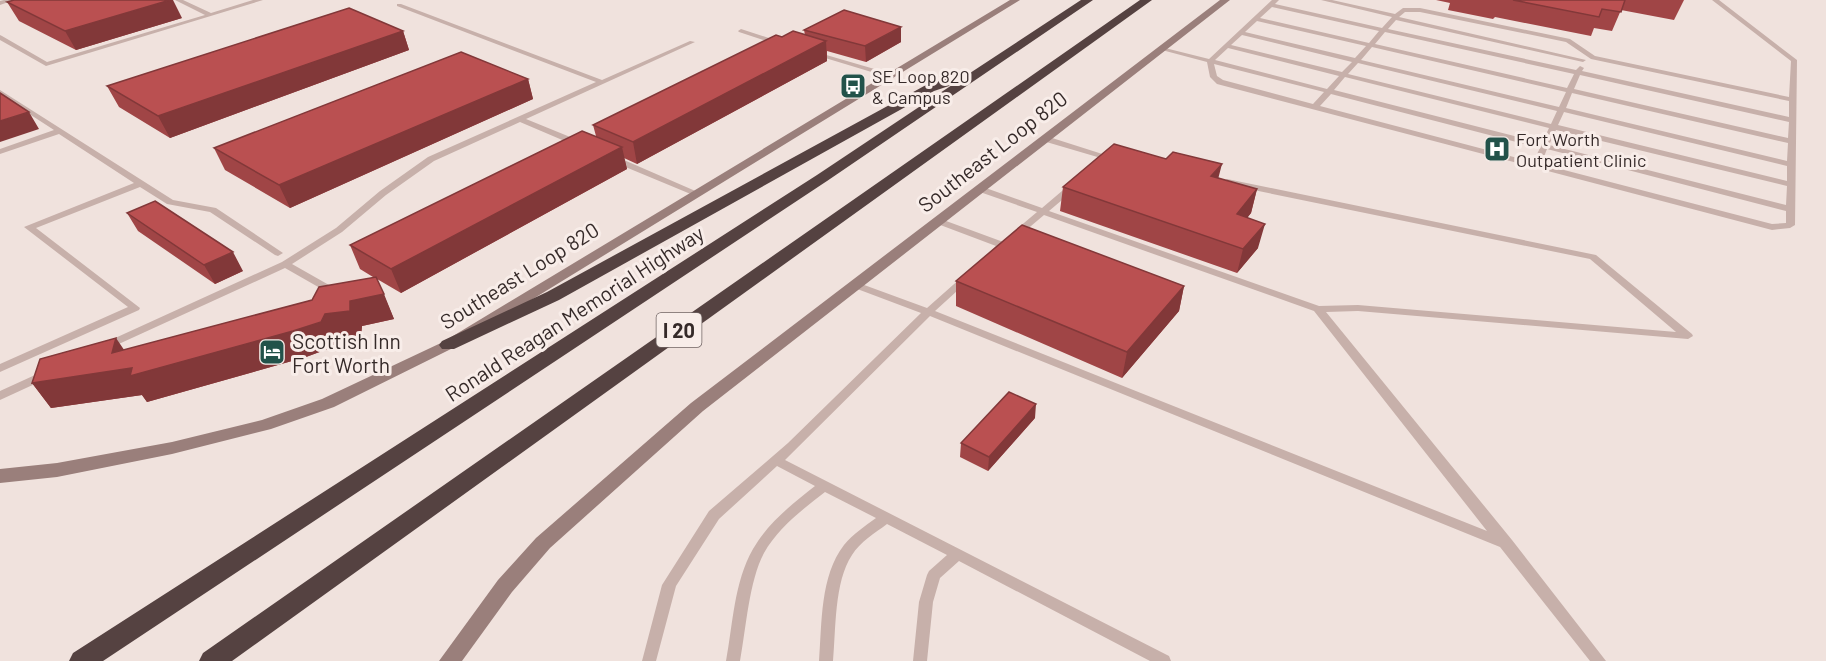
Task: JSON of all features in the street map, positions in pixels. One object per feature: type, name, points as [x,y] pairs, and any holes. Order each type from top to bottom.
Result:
[{"type":"highway","name":"Ronald Reagan Memorial Highway","points":[[82,661],[985,71],[1088,0]]},
{"type":"highway","name":"I 20","points":[[212,661],[1147,0]]},
{"type":"highway","points":[[448,345],[553,296],[930,88],[985,71]]},
{"type":"main road","name":"Southeast Loop 820","points":[[0,476],[80,466],[172,448],[265,425],[328,403],[448,345],[1016,0]]},
{"type":"main road","name":"Southeast Loop 820","points":[[450,661],[505,585],[543,543],[697,407],[1226,0]]},
{"type":"lane","points":[[0,3],[11,0]]},
{"type":"lane","points":[[178,0],[211,15]]},
{"type":"lane","points":[[0,37],[46,64],[260,0]]},
{"type":"lane","points":[[1324,0],[1395,17],[1793,100]]},
{"type":"lane","points":[[1210,61],[1214,77],[1220,82],[1772,227],[1790,225],[1794,60],[1715,0]]},
{"type":"lane","points":[[1210,61],[1273,3],[1383,31],[1792,120]]},
{"type":"lane","points":[[399,5],[602,82]]},
{"type":"lane","points":[[1315,106],[1403,10],[1420,10],[1568,40],[1585,57]]},
{"type":"lane","points":[[1256,19],[1791,141]]},
{"type":"lane","points":[[741,31],[786,45]]},
{"type":"lane","points":[[1240,33],[1791,164]]},
{"type":"lane","points":[[116,356],[97,351],[285,264],[339,230],[383,193],[431,159],[692,42]]},
{"type":"lane","points":[[1226,46],[1791,185]]},
{"type":"lane","points":[[1161,49],[1790,209]]},
{"type":"lane","points":[[808,52],[891,75]]},
{"type":"lane","points":[[1536,165],[1585,57]]},
{"type":"lane","points":[[0,92],[170,202],[213,210],[278,253]]},
{"type":"lane","points":[[519,119],[586,147]]},
{"type":"lane","points":[[0,152],[60,131]]},
{"type":"lane","points":[[1046,139],[1129,162]]},
{"type":"lane","points":[[608,156],[696,193]]},
{"type":"lane","points":[[1097,165],[1106,157]]},
{"type":"lane","points":[[980,189],[1318,309],[1358,308],[1688,336],[1593,256],[1210,178]]},
{"type":"lane","points":[[986,260],[1079,180]]},
{"type":"lane","points":[[0,368],[135,308],[29,227],[140,184]]},
{"type":"lane","points":[[938,221],[1003,244]]},
{"type":"lane","points":[[285,264],[332,291],[332,300],[327,306]]},
{"type":"lane","points":[[649,661],[669,585],[714,515],[970,275]]},
{"type":"lane","points":[[856,285],[1509,545]]},
{"type":"lane","points":[[1318,309],[1509,545],[1599,661]]},
{"type":"lane","points":[[0,396],[61,367]]},
{"type":"lane","points":[[775,460],[1164,661]]},
{"type":"lane","points":[[734,661],[747,590],[757,553],[792,511],[824,486]]},
{"type":"lane","points":[[826,661],[836,574],[845,553],[857,539],[886,518]]},
{"type":"lane","points":[[920,661],[926,602],[934,575],[957,555]]},
{"type":"building","points":[[14,0],[170,0],[65,31],[7,2]]},
{"type":"building","points":[[1513,0],[1625,0],[1621,12],[1602,9],[1599,17]]},
{"type":"building","points":[[349,8],[403,31],[158,116],[107,86]]},
{"type":"building","points":[[844,10],[901,27],[865,46],[804,30]]},
{"type":"building","points":[[793,31],[826,41],[633,142],[593,125],[776,35],[782,37]]},
{"type":"building","points":[[461,52],[528,79],[279,185],[214,148]]},
{"type":"building","points":[[0,93],[29,112],[0,121]]},
{"type":"building","points":[[582,131],[622,147],[391,269],[350,245]]},
{"type":"building","points":[[1114,144],[1166,159],[1173,152],[1222,164],[1211,176],[1257,189],[1237,214],[1265,224],[1243,249],[1063,187]]},
{"type":"building","points":[[155,201],[233,252],[204,265],[127,213]]},
{"type":"building","points":[[1022,225],[1184,286],[1127,352],[956,281]]},
{"type":"building","points":[[376,277],[384,294],[350,301],[350,311],[325,314],[321,322],[293,331],[130,376],[132,368],[32,383],[40,359],[116,338],[112,353],[312,300],[319,287]]},
{"type":"building","points":[[1009,392],[1036,404],[989,457],[961,443]]},
{"type":"place","name":"SE Loop 820 & Campus","points":[[853,86]]},
{"type":"place","name":"Fort Worth Outpatient Clinic","points":[[1497,149]]},
{"type":"place","name":"Scottish Inn Fort Worth","points":[[272,352]]}]
